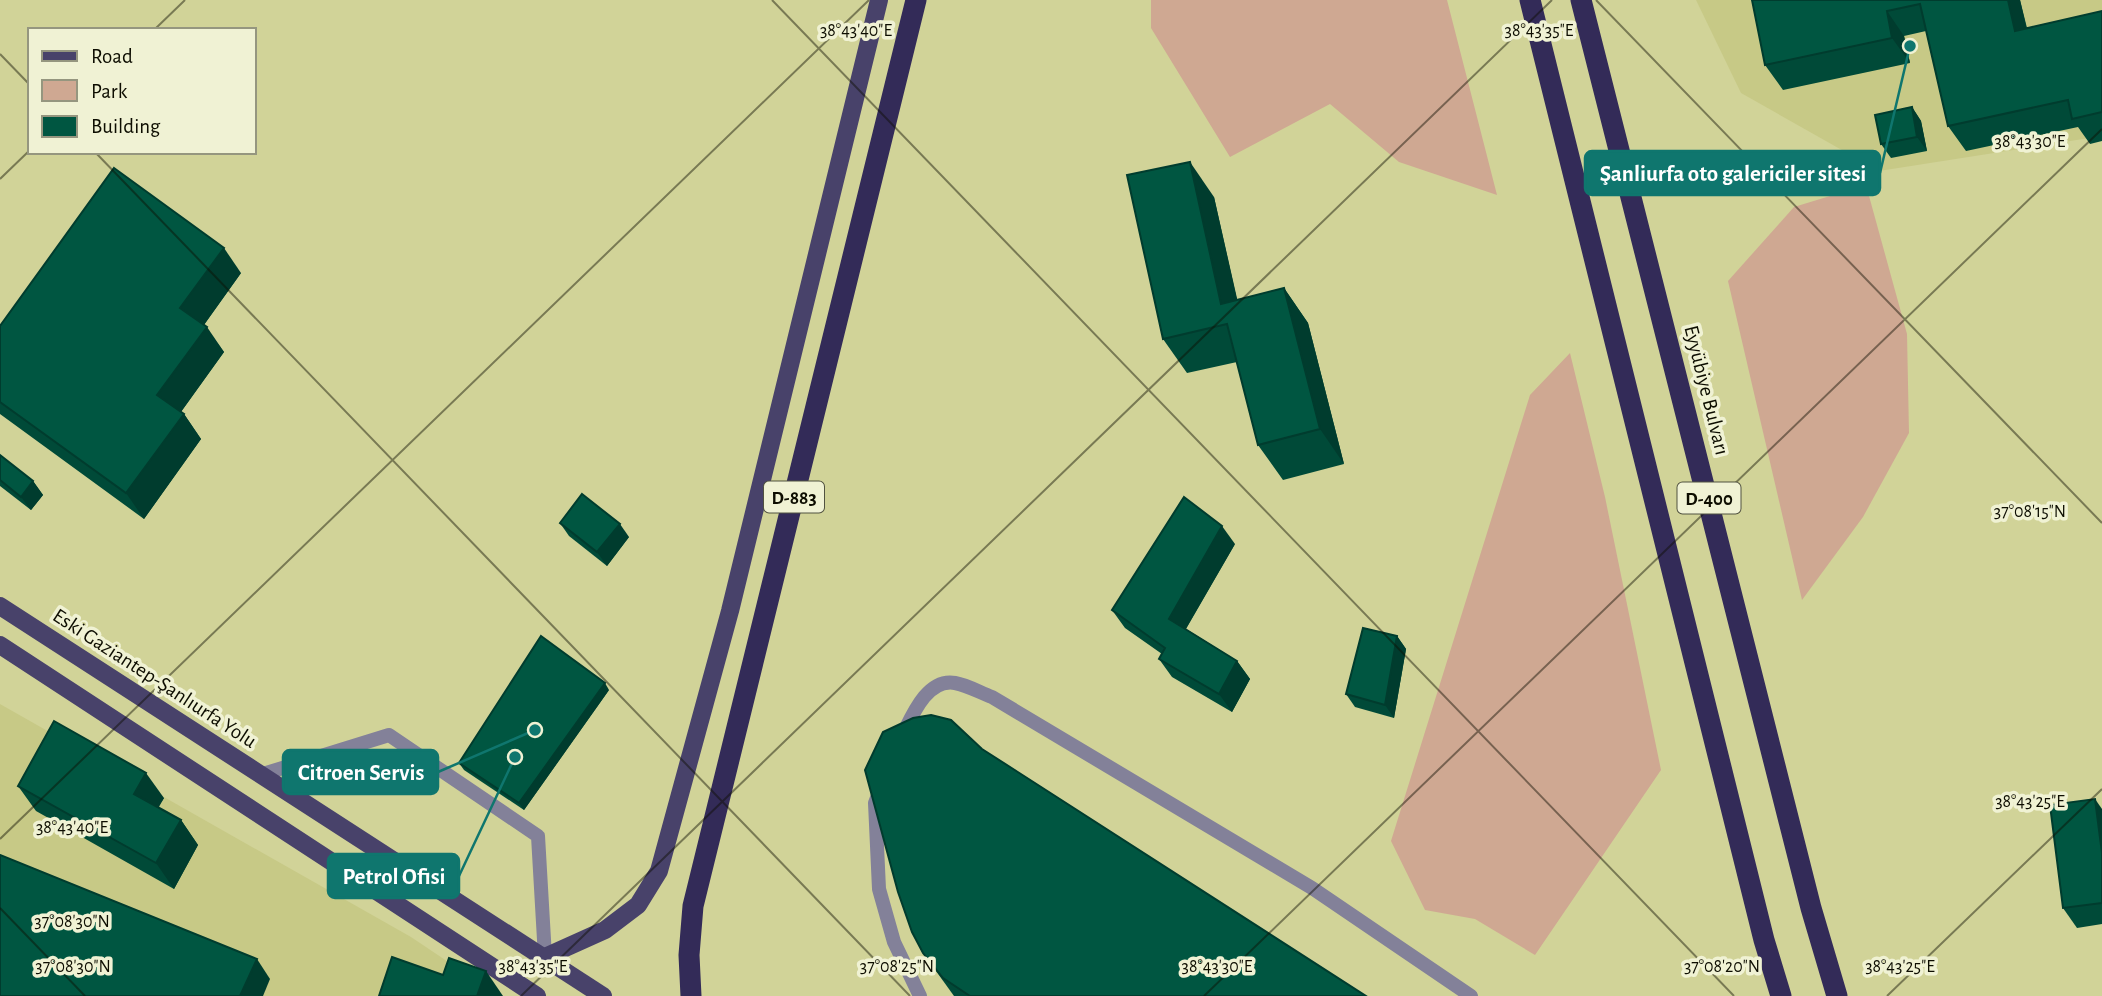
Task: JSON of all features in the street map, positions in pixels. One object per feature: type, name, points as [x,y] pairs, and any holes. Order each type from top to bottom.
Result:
[{"type":"highway","name":"D-883","points":[[691,996],[689,955],[693,906],[916,0]]},
{"type":"highway","name":"D-400","points":[[1530,0],[1764,940],[1781,996]]},
{"type":"highway","name":"Eyyübiye Bulvarı","points":[[1581,0],[1811,908],[1837,996]]},
{"type":"main road","points":[[545,957],[605,930],[638,905],[659,871],[727,624],[879,0]]},
{"type":"main road","name":"Eski Gaziantep-Şanlıurfa Yolu","points":[[0,606],[603,996]]},
{"type":"main road","points":[[0,645],[537,996]]},
{"type":"lane","points":[[895,748],[917,707],[932,688],[953,682],[992,697],[1312,888],[1471,996]]},
{"type":"lane","points":[[263,774],[389,735],[538,836],[545,957]]},
{"type":"lane","points":[[887,770],[875,803],[879,890],[894,942],[920,996]]},
{"type":"shaded area","points":[[1696,0],[2102,0],[2102,136],[1879,171],[1741,93]]},
{"type":"shaded area","points":[[0,704],[411,937],[499,996],[0,996]]},
{"type":"green space","points":[[1151,0],[1447,0],[1497,195],[1399,162],[1330,104],[1230,157],[1151,28]]},
{"type":"green space","points":[[1866,185],[1907,334],[1909,433],[1863,517],[1802,600],[1728,281],[1794,207]]},
{"type":"green space","points":[[1570,353],[1605,497],[1661,770],[1535,955],[1475,919],[1425,910],[1391,841],[1530,395]]},
{"type":"building","points":[[1752,0],[2008,0],[2015,31],[2102,11],[2102,112],[2072,119],[2068,100],[1948,126],[1920,4],[1887,11],[1892,38],[1765,65]]},
{"type":"building","points":[[1912,107],[1917,137],[1881,144],[1875,115]]},
{"type":"building","points":[[1190,162],[1221,304],[1284,288],[1320,429],[1258,445],[1227,324],[1163,339],[1127,175]]},
{"type":"building","points":[[114,168],[224,248],[180,308],[207,327],[157,395],[184,414],[126,493],[0,402],[0,326]]},
{"type":"building","points":[[0,455],[33,481],[21,497],[0,480]]},
{"type":"building","points":[[582,494],[620,524],[597,552],[560,523]]},
{"type":"building","points":[[1184,497],[1222,526],[1169,619],[1237,661],[1219,694],[1159,659],[1165,648],[1112,610]]},
{"type":"building","points":[[1363,628],[1397,636],[1385,705],[1346,694]]},
{"type":"building","points":[[541,636],[605,683],[519,803],[459,763]]},
{"type":"building","points":[[931,715],[951,720],[982,749],[1366,996],[970,996],[943,978],[923,953],[912,932],[898,892],[865,770],[883,732],[913,718]]},
{"type":"building","points":[[54,721],[146,773],[134,794],[181,820],[156,863],[18,786]]},
{"type":"building","points":[[2095,799],[2102,853],[2102,903],[2063,908],[2050,805]]},
{"type":"building","points":[[0,855],[257,959],[240,996],[0,996]]},
{"type":"building","points":[[392,957],[443,975],[449,958],[486,971],[477,996],[379,996]]},
{"type":"place","name":"Şanliurfa oto galericiler sitesi","points":[[1910,46]]},
{"type":"place","name":"Citroen Servis","points":[[535,730]]},
{"type":"place","name":"Petrol Ofisi","points":[[515,757]]}]
